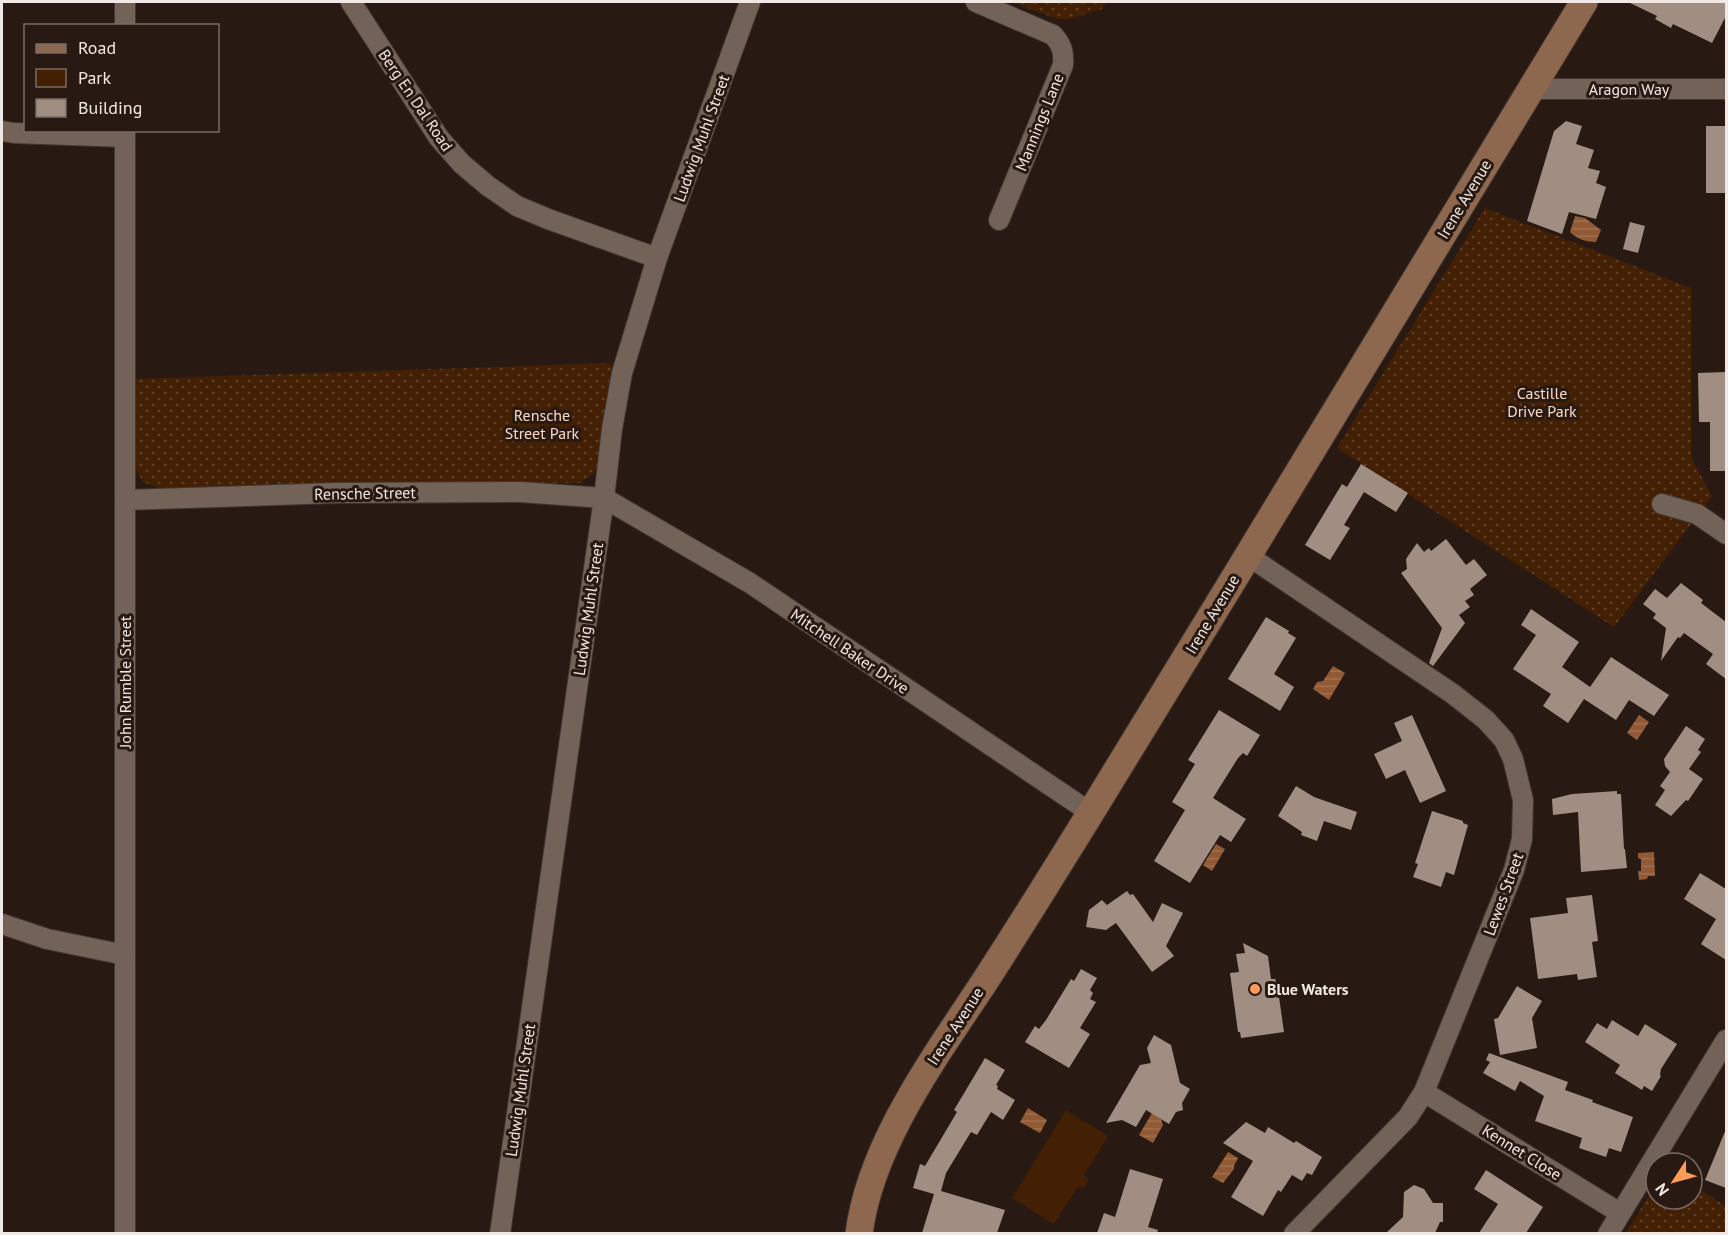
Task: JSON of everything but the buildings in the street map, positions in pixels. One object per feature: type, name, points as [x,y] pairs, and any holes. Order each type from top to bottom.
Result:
[{"type":"street","points":[[125,2],[125,24]]},
{"type":"street","name":"Berg En Dal Road","points":[[351,2],[439,138],[462,164],[488,186],[517,206],[657,258]]},
{"type":"street","name":"Ludwig Muhl Street","points":[[500,1233],[612,429],[622,373],[657,258],[750,2]]},
{"type":"street","name":"Mannings Lane","points":[[976,2],[1053,35],[1059,41],[1064,54],[1063,65],[999,220]]},
{"type":"street","name":"Irene Avenue","points":[[859,1233],[861,1213],[884,1148],[912,1093],[999,960],[1090,813],[1584,2]]},
{"type":"street","name":"Aragon Way","points":[[1532,89],[1726,89]]},
{"type":"street","points":[[2,131],[125,134]]},
{"type":"street","name":"John Rumble Street","points":[[125,134],[125,1233]]},
{"type":"street","name":"Rensche Street","points":[[125,500],[335,493],[509,492],[604,498]]},
{"type":"street","name":"Mitchell Baker Drive","points":[[604,498],[750,583],[1090,813]]},
{"type":"street","points":[[1662,504],[1697,513],[1726,534]]},
{"type":"street","name":"Lewes Street","points":[[1247,555],[1453,694],[1486,720],[1504,740],[1514,759],[1523,800],[1522,839],[1514,870],[1424,1092],[1408,1117],[1294,1233]]},
{"type":"street","points":[[2,924],[47,939],[125,955]]},
{"type":"street","points":[[1608,1233],[1726,1040]]},
{"type":"street","name":"Kennet Close","points":[[1424,1092],[1620,1213]]},
{"type":"green space","points":[[1011,2],[1106,2],[1102,9],[1069,19],[1058,19]]},
{"type":"green space","name":"Castille Drive Park","points":[[1485,208],[1691,288],[1691,457],[1712,496],[1614,627],[1337,448]]},
{"type":"green space","name":"Rensche Street Park","points":[[612,363],[598,467],[593,474],[580,483],[158,488],[143,482],[136,469],[134,379]]},
{"type":"green space","points":[[1066,1110],[1108,1136],[1084,1175],[1089,1179],[1083,1189],[1078,1186],[1054,1224],[1012,1198]]},
{"type":"green space","points":[[1704,1192],[1726,1206],[1726,1233],[1626,1233],[1644,1204],[1644,1211],[1704,1211]]},
{"type":"shaded area","points":[[1575,216],[1585,218],[1601,230],[1596,242],[1582,240],[1570,232]]},
{"type":"shaded area","points":[[1333,666],[1345,673],[1329,700],[1313,689],[1317,682],[1323,681]]},
{"type":"shaded area","points":[[1639,715],[1649,722],[1637,740],[1627,733]]},
{"type":"shaded area","points":[[1216,844],[1225,849],[1212,871],[1203,865]]},
{"type":"shaded area","points":[[1654,852],[1655,876],[1639,880],[1638,871],[1641,871],[1641,859],[1638,858],[1638,853]]},
{"type":"shaded area","points":[[1028,1108],[1047,1120],[1040,1133],[1020,1122]]},
{"type":"shaded area","points":[[1152,1113],[1161,1119],[1163,1125],[1153,1143],[1139,1135]]},
{"type":"shaded area","points":[[1228,1152],[1238,1158],[1234,1169],[1223,1183],[1212,1177]]},
{"type":"place","name":"Blue Waters","points":[[1255,989]]}]
